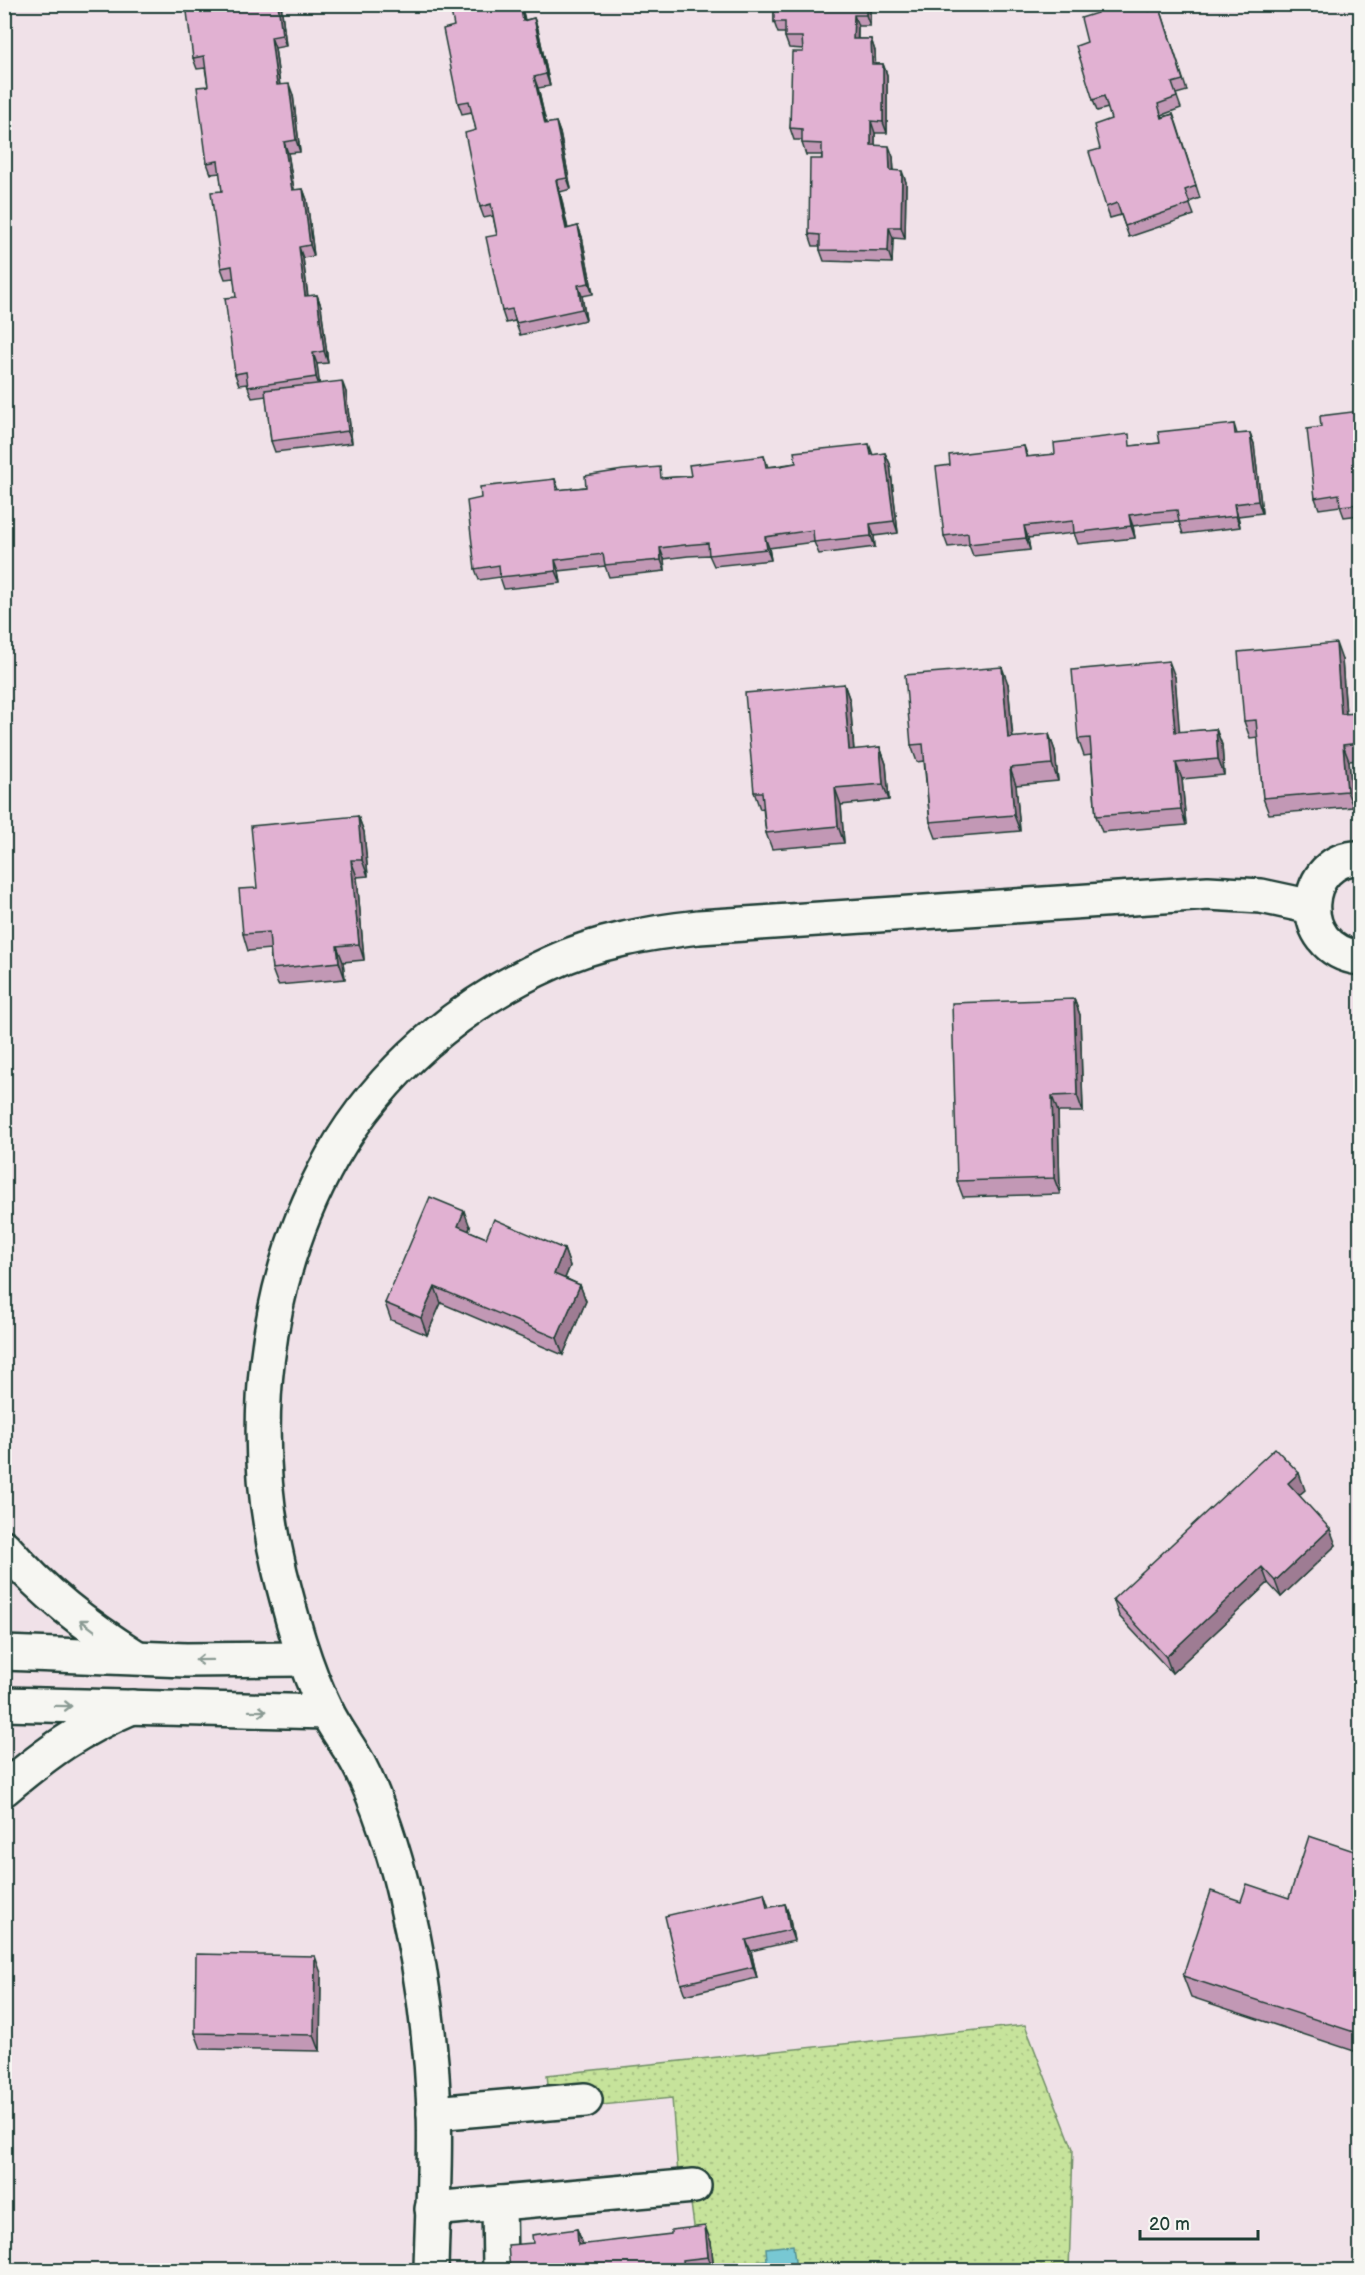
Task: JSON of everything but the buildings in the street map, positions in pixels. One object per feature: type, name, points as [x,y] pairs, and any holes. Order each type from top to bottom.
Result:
[{"type":"street","points":[[1360,858],[1342,861],[1320,879],[1312,907],[1314,922],[1321,936],[1331,947],[1360,962]]},
{"type":"street","points":[[431,2271],[434,2113],[429,2030],[418,1959],[403,1889],[381,1820],[360,1766],[327,1712],[304,1659],[280,1569],[266,1488],[263,1449],[267,1371],[279,1294],[293,1247],[332,1157],[360,1115],[391,1076],[427,1041],[466,1010],[509,983],[554,961],[601,945],[650,933],[680,929],[1208,893],[1261,896],[1312,907]]},
{"type":"street","points":[[4,1547],[59,1604],[92,1630],[136,1657]]},
{"type":"street","points":[[4,1653],[186,1660],[304,1659]]},
{"type":"street","points":[[4,1704],[327,1712]]},
{"type":"street","points":[[4,1789],[69,1738],[99,1721],[132,1707]]},
{"type":"street","points":[[434,2113],[585,2100]]},
{"type":"street","points":[[432,2209],[694,2186]]},
{"type":"street","points":[[499,2203],[500,2271]]},
{"type":"green space","points":[[1025,2025],[1073,2149],[1069,2270],[707,2270],[696,2241],[690,2196],[678,2174],[672,2098],[551,2110],[547,2075]]},
{"type":"water","points":[[793,2245],[796,2270],[757,2270],[758,2261],[767,2260],[766,2248]]}]
